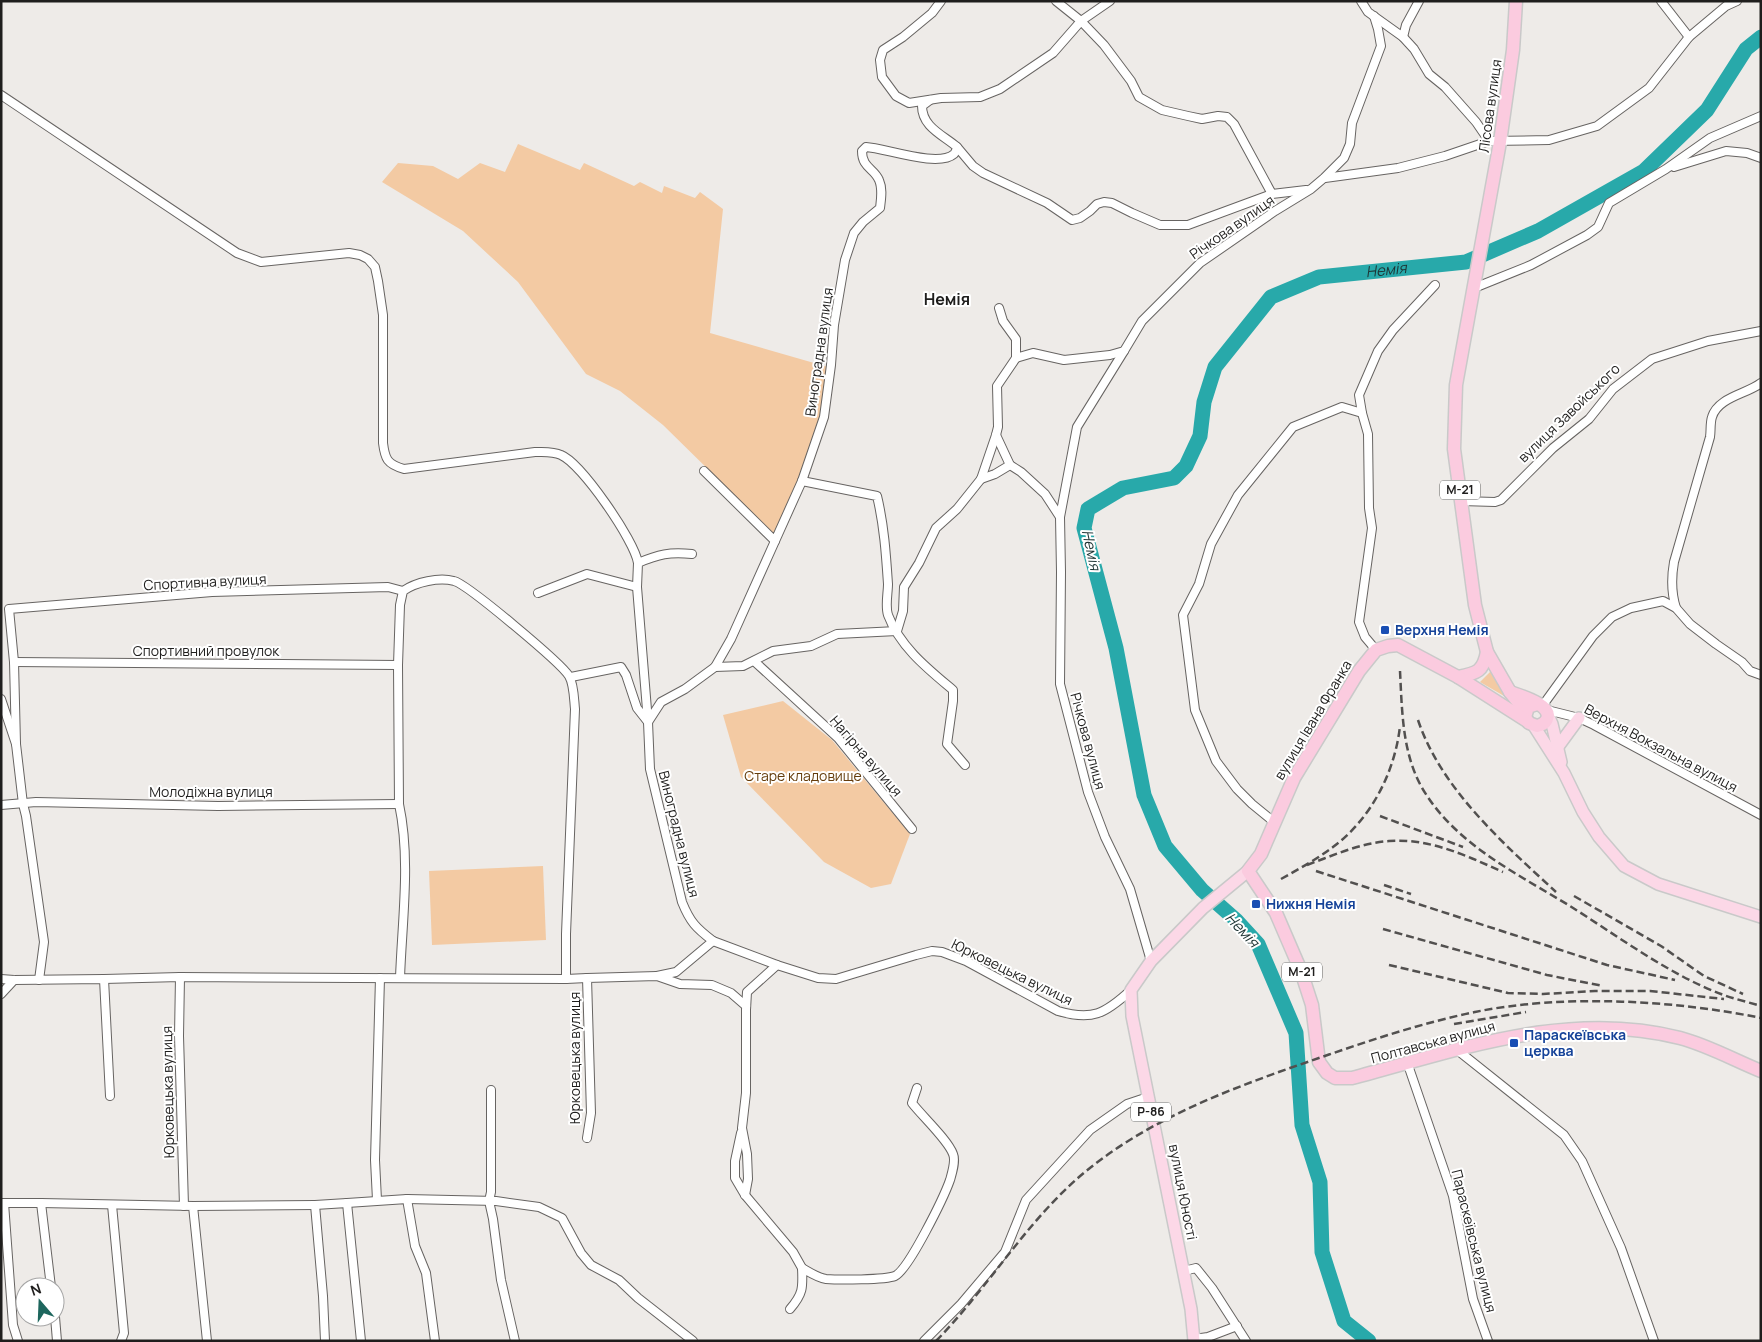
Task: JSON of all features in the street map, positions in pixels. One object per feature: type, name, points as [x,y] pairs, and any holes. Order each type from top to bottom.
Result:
[{"type":"highway","name":"Лісова вулиця","points":[[1474,288],[1487,214],[1495,141],[1513,50],[1516,1]]},
{"type":"highway","name":"М-21","points":[[1474,288],[1456,385],[1454,449],[1475,605],[1487,652],[1510,692],[1535,711]]},
{"type":"highway","points":[[1376,650],[1398,645],[1458,677],[1499,703],[1535,711]]},
{"type":"highway","name":"вулиця Івана Франка","points":[[1248,871],[1261,854],[1294,778],[1311,748],[1359,670],[1376,650]]},
{"type":"highway","points":[[1458,677],[1474,674],[1480,669],[1484,664],[1487,652]]},
{"type":"highway","points":[[1510,692],[1535,711]]},
{"type":"highway","points":[[1499,703],[1535,711]]},
{"type":"highway","name":"Полтавська вулиця","points":[[1248,871],[1276,913],[1302,972],[1312,1005],[1317,1055],[1322,1068],[1335,1078],[1352,1078],[1456,1049],[1539,1032],[1584,1028],[1626,1028],[1680,1038],[1761,1071]]},
{"type":"main road","points":[[1535,711],[1552,724],[1564,773]]},
{"type":"main road","points":[[1535,711],[1583,812],[1599,837],[1624,866],[1658,884],[1761,917]]},
{"type":"main road","points":[[1557,748],[1579,718]]},
{"type":"main road","name":"вулиця Івана Франка","points":[[1151,961],[1203,908],[1248,871]]},
{"type":"main road","points":[[1131,990],[1151,961]]},
{"type":"main road","name":"вулиця Юності","points":[[1131,990],[1132,1016],[1184,1271],[1194,1340]]},
{"type":"street","points":[[941,1],[932,13],[903,38],[884,50],[880,60],[882,77],[896,96],[909,103],[941,98],[980,97],[1000,89],[1053,53],[1081,21],[1110,1]]},
{"type":"street","points":[[1056,1],[1081,21],[1104,45],[1132,80],[1139,97],[1162,110],[1188,116],[1202,119],[1218,116],[1227,117],[1234,124],[1272,194]]},
{"type":"street","points":[[1361,1],[1368,12],[1403,37],[1414,49],[1429,74],[1446,87],[1495,141]]},
{"type":"street","points":[[1403,37],[1406,25],[1418,1]]},
{"type":"street","points":[[1661,1],[1689,37]]},
{"type":"street","points":[[1324,178],[1398,168],[1495,141],[1549,140],[1597,126],[1649,88],[1689,37],[1725,3],[1737,1]]},
{"type":"street","name":"Річкова вулиця","points":[[1151,961],[1130,889],[1105,837],[1088,792],[1060,684],[1062,572],[1060,517],[1077,427],[1142,321],[1200,262],[1275,210],[1311,189],[1344,158],[1350,144],[1352,123],[1381,46],[1374,16]]},
{"type":"street","points":[[1,95],[243,256],[261,262],[348,253],[360,255],[368,259],[375,266],[383,315],[383,443],[387,460],[393,466],[404,469],[535,452],[562,455],[575,464],[622,526],[637,555],[638,563],[669,552],[692,554]]},
{"type":"street","points":[[930,100],[922,106],[922,115],[930,127],[957,147],[972,166],[1047,203],[1072,220],[1080,218],[1090,212],[1097,204],[1104,202],[1112,203],[1132,214],[1160,224],[1188,225],[1272,194],[1311,189]]},
{"type":"street","points":[[1474,288],[1531,264],[1587,235],[1598,227],[1609,203],[1666,169],[1710,138],[1761,116]]},
{"type":"street","name":"Виноградна вулиця","points":[[648,722],[661,702],[716,667],[802,481],[824,418],[834,324],[845,260],[854,233],[863,222],[880,208],[882,194],[879,180],[862,159],[862,151],[866,146],[917,157],[938,158],[954,154],[957,147]]},
{"type":"street","points":[[1666,169],[1726,150],[1747,153],[1761,158]]},
{"type":"street","points":[[1376,650],[1364,637],[1359,622],[1372,528],[1369,508],[1368,434],[1359,394],[1378,351],[1393,330],[1435,285]]},
{"type":"street","points":[[896,631],[903,610],[904,587],[919,563],[936,528],[958,509],[982,479],[998,427],[997,386],[1016,358],[1016,339],[1003,321],[999,308]]},
{"type":"street","name":"вулиця Завойського","points":[[1461,501],[1495,502],[1501,500],[1553,448],[1589,419],[1613,389],[1652,359],[1708,341],[1761,331]]},
{"type":"street","points":[[1016,358],[1033,353],[1064,360],[1110,355],[1124,351]]},
{"type":"street","points":[[1676,608],[1671,583],[1674,562],[1710,437],[1712,416],[1716,409],[1727,400],[1761,383]]},
{"type":"street","points":[[1274,822],[1237,790],[1216,761],[1195,710],[1183,615],[1199,584],[1212,544],[1238,495],[1293,427],[1342,407],[1362,413]]},
{"type":"street","points":[[996,435],[1010,465],[1021,472],[1045,494],[1060,517]]},
{"type":"street","points":[[982,479],[1010,465]]},
{"type":"street","points":[[704,471],[775,541]]},
{"type":"street","points":[[802,481],[877,496],[883,519],[888,591],[887,613],[903,642],[925,666],[953,690],[946,744],[965,765]]},
{"type":"street","name":"Виноградна вулиця","points":[[638,563],[637,587],[650,769],[682,902],[688,918],[697,929],[713,941]]},
{"type":"street","points":[[538,592],[587,574],[637,587]]},
{"type":"street","name":"Спортивна вулиця","points":[[14,662],[9,609],[212,592],[388,587],[403,591],[410,586],[435,580],[455,581],[490,606],[560,665],[570,677]]},
{"type":"street","points":[[400,978],[405,853],[404,826],[399,804],[398,666],[400,605],[403,591]]},
{"type":"street","points":[[1535,711],[1593,636],[1612,617],[1631,608],[1663,601],[1676,608],[1690,624],[1742,662],[1750,671],[1761,676]]},
{"type":"street","points":[[716,667],[742,666],[773,651],[811,646],[837,634],[896,631]]},
{"type":"street","name":"Нагірна вулиця","points":[[754,661],[838,738],[912,829]]},
{"type":"street","points":[[14,662],[16,744],[44,942],[39,980]]},
{"type":"street","name":"Спортивний провулок","points":[[14,662],[398,666]]},
{"type":"street","points":[[566,979],[575,709],[570,677],[621,667],[626,675],[637,708],[648,722]]},
{"type":"street","points":[[1,699],[16,744]]},
{"type":"street","name":"Верхня Вокзальна вулиця","points":[[1535,711],[1579,718],[1594,724],[1761,815]]},
{"type":"street","name":"Молодіжна вулиця","points":[[1,805],[36,802],[218,806],[399,804]]},
{"type":"street","name":"Юрковецька вулиця","points":[[1,979],[180,977],[566,979],[656,976],[676,972],[713,941],[818,978],[836,978],[916,955],[942,952],[966,961],[1058,1010],[1074,1016],[1091,1016],[1116,1004],[1131,990]]},
{"type":"street","points":[[777,965],[748,992],[746,1006],[746,1093],[742,1128],[735,1161],[735,1178],[745,1195],[793,1252],[802,1268],[803,1284],[800,1297],[790,1309]]},
{"type":"street","name":"Юрковецька вулиця","points":[[656,976],[680,984],[712,986],[731,993],[746,1006]]},
{"type":"street","name":"Юрковецька вулиця","points":[[180,977],[178,1036],[188,1206],[207,1341]]},
{"type":"street","points":[[377,1200],[375,1160],[380,978]]},
{"type":"street","name":"Юрковецька вулиця","points":[[587,978],[591,1113],[587,1138]]},
{"type":"street","points":[[104,979],[110,1096]]},
{"type":"street","points":[[1,994],[14,980]]},
{"type":"street","points":[[1456,1049],[1564,1135],[1582,1161],[1621,1248],[1654,1341]]},
{"type":"street","name":"Параскеївська вулиця","points":[[1407,1062],[1453,1196],[1473,1299],[1488,1341]]},
{"type":"street","points":[[802,1268],[824,1279],[878,1279],[895,1276],[907,1264],[950,1180],[954,1164],[954,1155],[949,1146],[912,1103],[917,1088]]},
{"type":"street","points":[[491,1090],[491,1192],[488,1201],[494,1219],[501,1280],[514,1341]]},
{"type":"street","points":[[924,1341],[961,1304],[1005,1252],[1026,1200],[1090,1130],[1127,1104],[1148,1097]]},
{"type":"street","points":[[742,1128],[747,1154],[748,1179],[745,1195]]},
{"type":"street","points":[[407,1199],[415,1246],[426,1273],[435,1341]]},
{"type":"street","points":[[18,1341],[13,1325],[3,1203],[188,1206],[315,1205],[407,1199],[488,1201],[539,1207],[562,1218],[581,1252],[591,1265],[619,1280],[638,1298],[693,1341]]},
{"type":"street","points":[[41,1203],[50,1277]]},
{"type":"street","points":[[347,1203],[362,1341]]},
{"type":"street","points":[[112,1204],[124,1333],[121,1341]]},
{"type":"street","points":[[315,1205],[325,1341]]},
{"type":"street","points":[[1184,1271],[1196,1268],[1212,1288],[1246,1341]]},
{"type":"street","points":[[1194,1340],[1237,1326]]},
{"type":"street","points":[[56,1327],[57,1341]]},
{"type":"green space","points":[[518,144],[580,170],[584,163],[634,186],[640,182],[662,193],[664,186],[695,198],[700,192],[723,209],[710,333],[828,367],[820,415],[801,475],[774,534],[663,425],[620,391],[586,374],[518,282],[463,231],[382,182],[398,163],[433,166],[458,179],[480,163],[505,172]]},
{"type":"green space","points":[[1491,671],[1511,700],[1480,682]]},
{"type":"green space","name":"Старе кладовище","points":[[783,701],[832,740],[910,834],[891,884],[871,888],[824,862],[741,777],[723,715]]},
{"type":"green space","points":[[543,866],[546,940],[432,945],[429,871]]},
{"type":"waterway","name":"Немія","points":[[1369,1341],[1344,1321],[1322,1252],[1320,1182],[1302,1125],[1296,1033],[1258,944],[1236,920],[1202,890],[1165,846],[1144,795],[1116,648],[1084,528],[1088,509],[1123,488],[1174,478],[1186,466],[1200,436],[1204,402],[1215,367],[1271,297],[1319,277],[1466,262],[1538,231],[1644,171],[1707,110],[1746,49],[1761,37]]},
{"type":"railway","points":[[1400,671],[1404,730],[1410,759],[1421,786],[1434,806],[1450,824],[1487,855],[1508,869],[1663,965],[1721,994],[1761,1006]]},
{"type":"railway","points":[[1418,720],[1428,745],[1458,792],[1496,835],[1556,892]]},
{"type":"railway","points":[[1281,879],[1308,864],[1347,836],[1370,809],[1387,777],[1393,760],[1400,726]]},
{"type":"railway","points":[[1380,816],[1463,847]]},
{"type":"railway","points":[[1307,865],[1368,844],[1404,841],[1419,842],[1448,849],[1503,872]]},
{"type":"railway","points":[[1316,871],[1607,965],[1675,980]]},
{"type":"railway","points":[[1384,885],[1411,894]]},
{"type":"railway","points":[[1574,896],[1661,946],[1704,976],[1743,994]]},
{"type":"railway","points":[[1383,929],[1547,975],[1603,986]]},
{"type":"railway","points":[[1389,965],[1508,993],[1650,991],[1724,999]]},
{"type":"railway","points":[[936,1341],[973,1299],[1026,1232],[1064,1191],[1085,1172],[1108,1154],[1157,1124],[1236,1088],[1359,1044],[1405,1030],[1451,1017],[1509,1006],[1581,1001],[1655,1003],[1761,1018]]},
{"type":"railway","points":[[1454,1024],[1526,1012]]},
{"type":"place","name":"Верхня Немія","points":[[1385,630]]},
{"type":"place","name":"Нижня Немія","points":[[1256,904]]},
{"type":"place","name":"Параскеївська церква","points":[[1514,1043]]},
{"type":"district","name":"Немія","points":[[947,299]]}]
